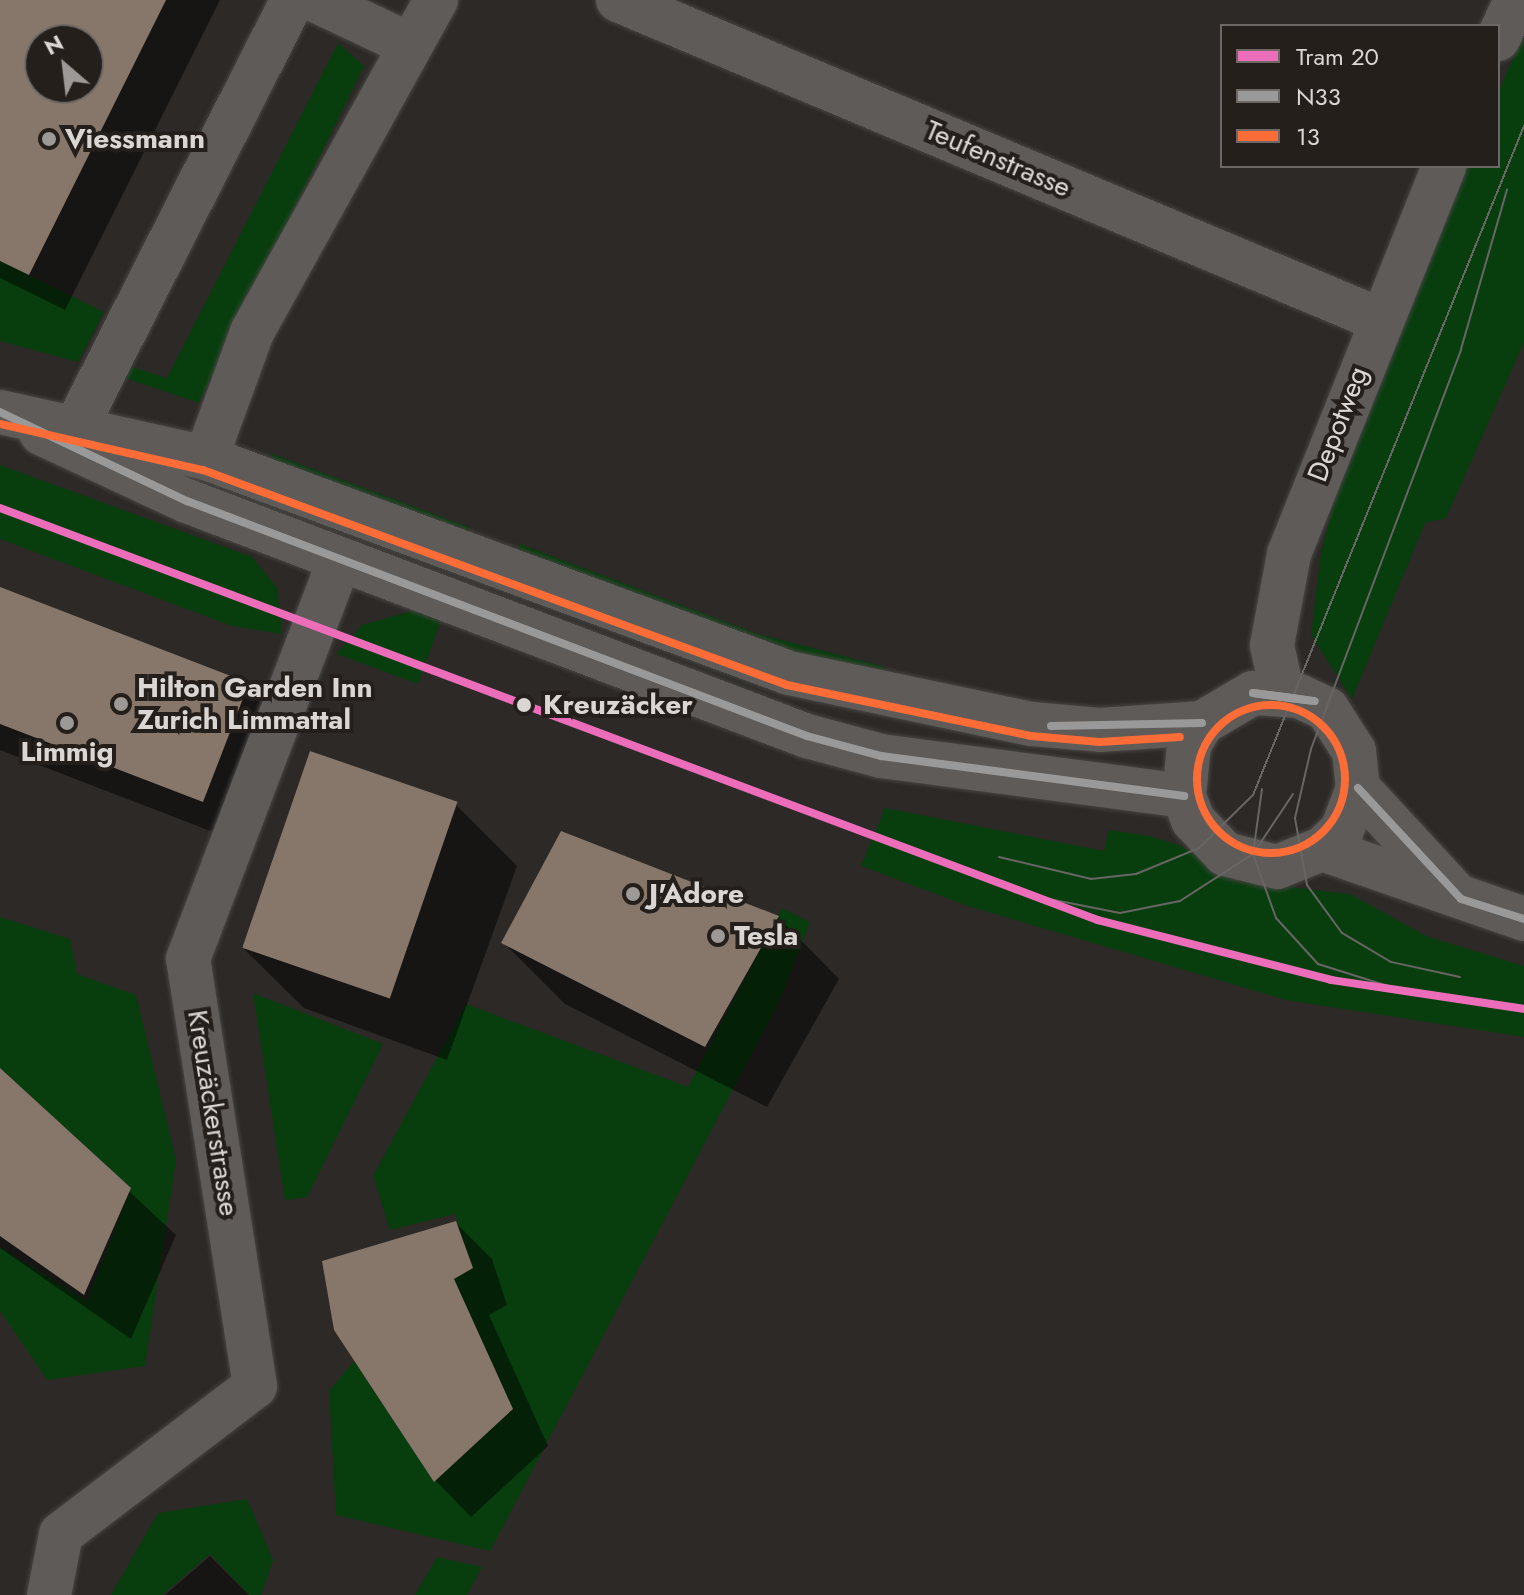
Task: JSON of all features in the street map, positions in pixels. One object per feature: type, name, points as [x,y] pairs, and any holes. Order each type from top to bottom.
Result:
[{"type":"street","points":[[76,427],[293,0]]},
{"type":"street","points":[[315,0],[408,44]]},
{"type":"street","points":[[206,458],[252,332],[408,44],[436,0]]},
{"type":"street","name":"Teufenstrasse","points":[[618,0],[1378,319]]},
{"type":"street","points":[[1500,35],[1516,0]]},
{"type":"street","name":"Depotweg","points":[[1282,691],[1272,645],[1277,595],[1378,319],[1443,168]]},
{"type":"street","points":[[4,414],[76,427],[206,458],[789,673],[1032,724],[1100,730],[1202,723]]},
{"type":"street","points":[[4,414],[104,467],[339,561],[807,736],[881,756],[1184,796]]},
{"type":"street","name":"Kreuzäckerstrasse","points":[[49,1595],[61,1534],[255,1386],[188,959],[339,561]]},
{"type":"street","points":[[1282,691],[1327,709],[1354,751],[1358,788],[1342,830],[1322,849],[1277,867],[1243,863],[1208,841],[1184,796],[1189,745],[1202,723],[1225,704],[1282,691]]},
{"type":"street","points":[[1358,788],[1461,899]]},
{"type":"street","points":[[1322,849],[1524,919]]},
{"type":"green space","points":[[1524,33],[1524,342],[1446,518],[1425,523],[1352,699],[1311,635],[1321,553],[1336,494],[1465,168],[1500,168],[1500,88]]},
{"type":"green space","points":[[338,43],[364,66],[199,403],[125,378],[129,366],[167,378]]},
{"type":"green space","points":[[0,261],[104,312],[78,362],[0,341]]},
{"type":"green space","points":[[270,453],[469,527],[465,537],[275,465]]},
{"type":"green space","points":[[0,465],[252,557],[277,588],[282,634],[232,626],[0,539]]},
{"type":"green space","points":[[520,544],[758,634],[886,667],[883,675],[803,659],[516,555]]},
{"type":"green space","points":[[416,610],[442,617],[418,684],[337,654],[362,625]]},
{"type":"green space","points":[[885,808],[1104,851],[1109,830],[1149,836],[1182,846],[1236,881],[1350,894],[1426,936],[1524,966],[1524,1037],[1286,1000],[968,906],[861,866]]},
{"type":"green space","points":[[782,908],[810,922],[781,998],[490,1551],[336,1515],[329,1391],[354,1361],[434,1482],[513,1409],[454,1279],[472,1268],[455,1214],[390,1230],[373,1176],[466,1004],[688,1087]]},
{"type":"green space","points":[[0,917],[70,939],[77,974],[136,995],[176,1160],[145,1366],[47,1380],[0,1311],[0,1247],[87,1301],[131,1188],[0,1068]]},
{"type":"green space","points":[[253,993],[383,1044],[307,1197],[285,1200]]},
{"type":"green space","points":[[247,1499],[273,1560],[261,1595],[249,1595],[210,1554],[162,1595],[111,1595],[158,1513]]},
{"type":"green space","points":[[437,1557],[482,1567],[467,1595],[415,1595]]},
{"type":"building","name":"Viessmann","points":[[0,0],[166,0],[29,275],[0,261]]},
{"type":"building","name":"Hilton Garden Inn Zurich Limmattal","points":[[0,587],[249,683],[203,802],[0,724]]},
{"type":"building","points":[[310,751],[458,802],[390,998],[242,948]]},
{"type":"building","points":[[561,831],[779,916],[705,1047],[501,943]]},
{"type":"building","points":[[0,1068],[131,1188],[84,1295],[0,1236]]},
{"type":"building","points":[[456,1221],[473,1268],[454,1279],[513,1409],[434,1482],[334,1330],[322,1261]]},
{"type":"tram line","points":[[999,857],[1091,879],[1136,874],[1199,848],[1253,795],[1524,126]]},
{"type":"tram line","points":[[1460,977],[1391,962],[1342,933],[1307,885],[1295,818],[1311,749],[1461,349],[1507,190]]},
{"type":"tram line","name":"20","points":[[0,508],[1098,920],[1331,980],[1524,1009]]},
{"type":"tram line","points":[[1262,789],[1253,854],[1276,918],[1318,964],[1414,994]]},
{"type":"tram line","points":[[1014,892],[1120,913],[1180,901],[1253,854],[1293,794]]},
{"type":"transit line","name":"N33","points":[[0,412],[187,501],[807,736],[881,756],[1184,796]]},
{"type":"transit line","name":"13","points":[[0,424],[203,470],[787,685],[1031,736],[1100,742],[1180,737]]},
{"type":"transit line","name":"N33","points":[[1253,693],[1314,701]]},
{"type":"transit line","name":"N33","points":[[1253,693],[1314,701]]},
{"type":"transit line","name":"13","points":[[1271,705],[1299,711],[1323,727],[1339,751],[1345,779],[1339,807],[1323,831],[1299,847],[1271,853],[1243,847],[1219,831],[1203,807],[1197,779],[1203,751],[1219,727],[1243,711],[1271,705]]},
{"type":"transit line","name":"N33","points":[[1051,726],[1202,723]]},
{"type":"transit line","name":"N33","points":[[1358,788],[1461,899],[1524,919]]},
{"type":"place","name":"Viessmann","points":[[49,139]]},
{"type":"place","name":"Hilton Garden Inn Zurich Limmattal","points":[[121,704]]},
{"type":"place","name":"Kreuzäcker","points":[[524,705]]},
{"type":"place","name":"Limmig","points":[[67,723]]},
{"type":"place","name":"J'Adore","points":[[633,894]]},
{"type":"place","name":"Tesla","points":[[718,936]]}]
